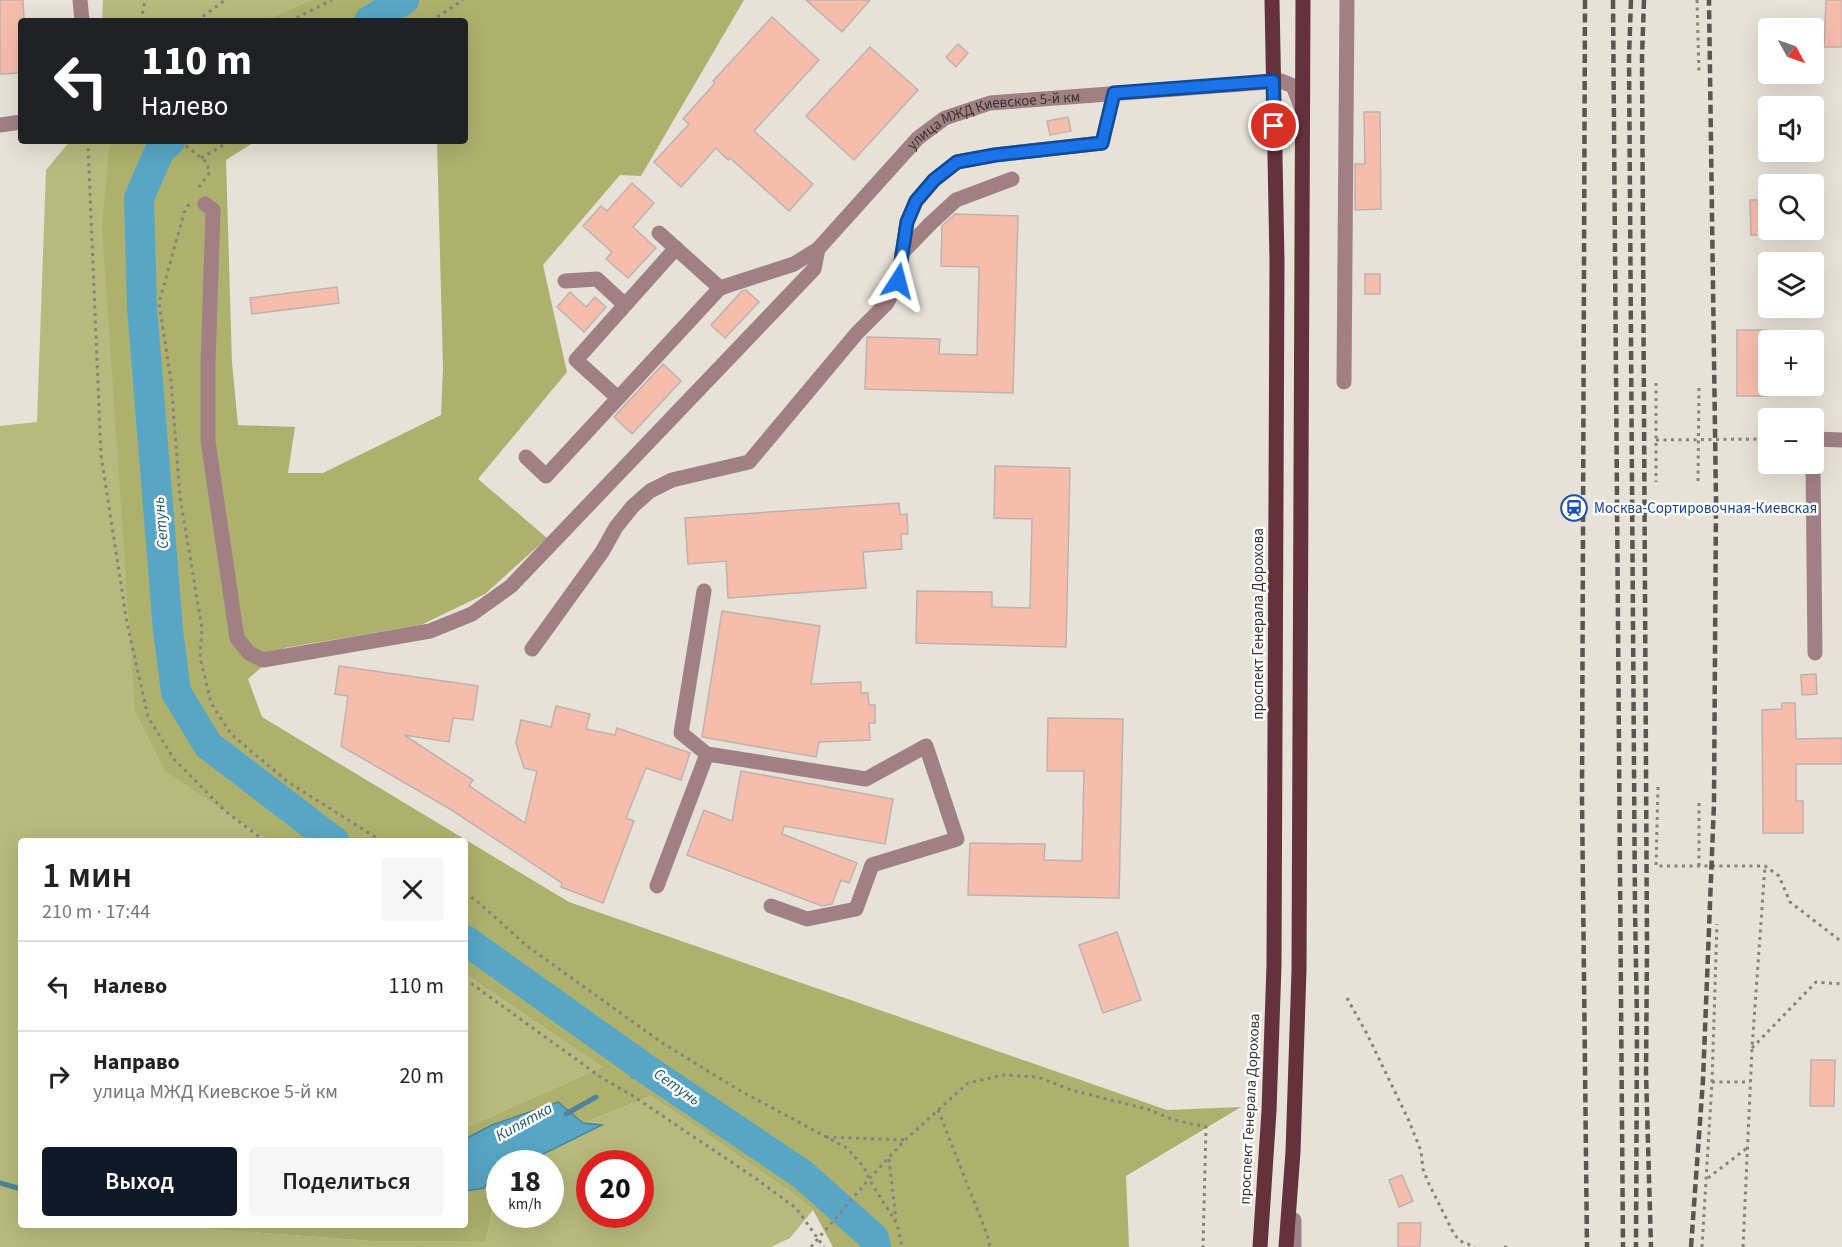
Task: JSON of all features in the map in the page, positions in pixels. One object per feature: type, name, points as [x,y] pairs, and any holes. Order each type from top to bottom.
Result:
[{"type":"main road","name":"проспект Генерала Дорохова","points":[[1260,1247],[1269,1111],[1274,953],[1277,261],[1272,0]]},
{"type":"main road","points":[[1286,1247],[1293,1152],[1299,970],[1303,0]]},
{"type":"street","points":[[80,0],[82,18]]},
{"type":"street","points":[[1344,382],[1347,0]]},
{"type":"street","points":[[1273,81],[1281,81],[1293,86],[1304,115]]},
{"type":"street","name":"улица МЖД Киевское 5-й км","points":[[818,249],[918,138],[945,118],[990,103],[1273,81]]},
{"type":"street","points":[[532,649],[633,506],[651,491],[672,480],[749,462],[857,333],[887,303],[898,281],[907,222],[916,201],[934,180],[957,162],[995,155],[1102,143],[1114,93]]},
{"type":"street","points":[[0,125],[18,122]]},
{"type":"street","points":[[902,253],[956,200],[1012,180]]},
{"type":"street","points":[[205,204],[213,210],[208,441],[237,638],[249,653],[263,660],[430,631],[472,614],[511,586],[814,269],[818,249]]},
{"type":"street","points":[[659,233],[720,288]]},
{"type":"street","points":[[618,398],[576,360],[676,248]]},
{"type":"street","points":[[526,458],[546,476],[720,288],[794,264],[818,249]]},
{"type":"street","points":[[565,281],[597,279],[625,305]]},
{"type":"street","points":[[1824,440],[1842,440]]},
{"type":"street","points":[[1813,474],[1815,653]]},
{"type":"street","points":[[704,591],[681,733],[707,754],[866,779],[926,746],[957,839],[872,865],[856,909],[807,919],[771,906]]},
{"type":"street","points":[[657,886],[707,754]]},
{"type":"street","points":[[1293,1152],[1294,1247]]},
{"type":"path","points":[[142,18],[145,0]]},
{"type":"path","points":[[201,18],[225,0]]},
{"type":"path","points":[[296,18],[332,0]]},
{"type":"path","points":[[436,18],[463,0]]},
{"type":"path","points":[[1697,0],[1699,74]]},
{"type":"path","points":[[89,144],[101,455],[127,623],[148,717],[174,759],[225,811],[261,838]]},
{"type":"path","points":[[184,144],[188,147]]},
{"type":"path","points":[[201,158],[226,144]]},
{"type":"path","points":[[1656,383],[1656,482]]},
{"type":"path","points":[[1698,481],[1699,384]]},
{"type":"path","points":[[1656,440],[1758,439]]},
{"type":"path","points":[[1658,787],[1656,866],[1765,866],[1779,876],[1790,902],[1842,942]]},
{"type":"path","points":[[1699,803],[1699,866]]},
{"type":"path","points":[[1743,1247],[1750,1082],[1765,866]]},
{"type":"path","points":[[468,895],[527,946],[661,1042],[737,1089],[847,1148],[864,1167],[897,1224]]},
{"type":"path","points":[[1701,1247],[1712,1083],[1718,924]]},
{"type":"path","points":[[468,981],[602,1078],[633,1096],[796,1208],[824,1247]]},
{"type":"path","points":[[1752,1048],[1816,982],[1842,984]]},
{"type":"path","points":[[1347,998],[1409,1121],[1421,1151],[1426,1175],[1454,1234],[1460,1241],[1475,1247]]},
{"type":"path","points":[[811,1247],[905,1140],[968,1083],[1004,1075],[1038,1077],[1071,1090],[1206,1127],[1203,1247]]},
{"type":"path","points":[[1712,1083],[1750,1082]]},
{"type":"path","points":[[938,1110],[987,1234],[990,1247]]},
{"type":"path","points":[[825,1137],[905,1140]]},
{"type":"path","points":[[1707,1178],[1747,1148]]},
{"type":"path","points":[[889,1159],[897,1224],[903,1247]]},
{"type":"path","points":[[1504,1247],[1510,1247]]},
{"type":"green space","points":[[103,0],[311,0],[270,18],[102,18]]},
{"type":"green space","points":[[311,0],[744,0],[641,176],[620,175],[543,265],[567,372],[478,479],[547,538],[485,594],[421,625],[284,648],[248,679],[262,717],[463,838],[266,838],[165,771],[135,711],[102,227],[109,149],[112,144],[251,144],[226,160],[232,363],[238,425],[295,427],[288,473],[323,473],[441,415],[443,368],[437,144],[468,144],[468,18],[270,18]]},
{"type":"green space","points":[[68,144],[112,144],[109,149],[269,838],[18,838],[18,1228],[198,1228],[371,1241],[486,1242],[489,1228],[564,1228],[564,1150],[535,1150],[583,1123],[651,1096],[788,1190],[813,1210],[790,1238],[771,1247],[0,1247],[0,426],[37,422],[46,170]]},
{"type":"green space","points":[[468,841],[569,902],[1167,1110],[1241,1107],[1126,1176],[1129,1247],[833,1247],[813,1210],[788,1190],[651,1096],[583,1123],[528,1150],[486,1150],[486,1228],[489,1228],[486,1242],[371,1241],[197,1228],[468,1228],[468,1127],[602,1067],[468,976]]},
{"type":"green space","points":[[468,976],[602,1067],[468,1127]]},
{"type":"water","points":[[558,1102],[583,1123],[602,1125],[551,1150],[486,1150],[486,1186],[484,1188],[468,1191],[468,1137],[492,1125]]},
{"type":"building","points":[[0,0],[23,0],[24,18],[18,18],[18,73],[0,74]]},
{"type":"building","points":[[806,0],[870,0],[842,32]]},
{"type":"building","points":[[1826,0],[1842,0],[1842,47],[1824,47]]},
{"type":"building","points":[[772,17],[819,60],[754,131],[813,184],[789,211],[716,148],[681,187],[654,162],[689,124],[683,119],[715,83],[713,81]]},
{"type":"building","points":[[958,44],[968,53],[956,67],[946,57]]},
{"type":"building","points":[[870,47],[918,90],[854,160],[806,116]]},
{"type":"building","points":[[1364,112],[1380,112],[1381,209],[1355,210],[1355,164],[1365,164]]},
{"type":"building","points":[[1068,117],[1071,131],[1050,135],[1047,121]]},
{"type":"building","points":[[632,183],[654,203],[633,227],[656,248],[628,278],[606,259],[612,252],[583,226],[601,206],[607,211]]},
{"type":"building","points":[[1750,200],[1758,200],[1758,235],[1751,235]]},
{"type":"building","points":[[955,214],[1018,216],[1013,393],[865,389],[867,337],[940,339],[939,354],[977,355],[979,267],[941,266],[942,226]]},
{"type":"building","points":[[1365,274],[1380,274],[1380,294],[1365,294]]},
{"type":"building","points":[[337,287],[339,303],[252,314],[250,298]]},
{"type":"building","points":[[746,290],[759,302],[725,338],[711,325],[742,291]]},
{"type":"building","points":[[570,292],[586,307],[595,297],[606,307],[584,332],[557,307]]},
{"type":"building","points":[[1737,330],[1758,330],[1758,396],[1737,396]]},
{"type":"building","points":[[663,364],[681,381],[632,434],[614,417]]},
{"type":"building","points":[[995,466],[1070,468],[1066,647],[916,643],[917,591],[992,592],[992,607],[1030,608],[1032,519],[994,518]]},
{"type":"building","points":[[899,503],[900,515],[907,514],[908,534],[901,534],[902,549],[863,552],[866,588],[728,598],[726,561],[688,564],[685,518]]},
{"type":"building","points":[[722,611],[820,626],[811,684],[861,682],[861,693],[868,693],[869,705],[875,705],[875,723],[869,723],[870,740],[819,742],[816,757],[702,737]]},
{"type":"building","points":[[339,666],[478,686],[473,720],[453,718],[449,742],[404,735],[473,780],[469,786],[525,823],[537,771],[524,768],[516,743],[521,720],[551,727],[556,706],[590,714],[586,729],[615,735],[617,728],[690,753],[681,780],[646,768],[626,818],[634,821],[603,903],[561,887],[562,883],[450,809],[341,746],[348,696],[335,694]]},
{"type":"building","points":[[1816,674],[1817,694],[1802,695],[1801,675]]},
{"type":"building","points":[[1782,703],[1795,703],[1796,739],[1842,738],[1842,764],[1796,764],[1796,801],[1803,801],[1803,833],[1763,833],[1762,710],[1782,709]]},
{"type":"building","points":[[1048,718],[1123,719],[1119,898],[968,895],[970,843],[1045,844],[1044,860],[1082,861],[1084,771],[1047,771]]},
{"type":"building","points":[[741,771],[893,799],[885,844],[784,826],[782,834],[857,863],[849,883],[841,880],[832,904],[822,906],[687,855],[704,810],[732,821]]},
{"type":"building","points":[[1117,932],[1141,1000],[1103,1013],[1079,945]]},
{"type":"building","points":[[1811,1060],[1835,1060],[1834,1106],[1810,1106]]},
{"type":"building","points":[[1402,1175],[1413,1201],[1399,1207],[1389,1180]]},
{"type":"building","points":[[1398,1223],[1421,1223],[1420,1247],[1398,1247]]},
{"type":"waterway","name":"Сетунь","points":[[374,18],[404,0]]},
{"type":"waterway","name":"Сетунь","points":[[167,144],[159,152],[139,198],[142,307],[168,630],[176,692],[208,745],[330,838]]},
{"type":"waterway","name":"Сетунь","points":[[468,942],[646,1069],[802,1174],[874,1238],[876,1247]]},
{"type":"waterway","name":"Кипятка","points":[[633,1076],[646,1069]]},
{"type":"waterway","name":"Кипятка","points":[[566,1114],[596,1097]]},
{"type":"waterway","name":"Кипятка","points":[[0,1183],[18,1188]]},
{"type":"railway","points":[[1585,0],[1582,798],[1587,1247]]},
{"type":"railway","points":[[1613,0],[1623,1247]]},
{"type":"railway","points":[[1631,0],[1629,57],[1637,1021],[1636,1247]]},
{"type":"railway","points":[[1644,0],[1642,57],[1646,1074],[1651,1247]]},
{"type":"railway","points":[[1691,1247],[1703,1080],[1714,803],[1716,501],[1709,0]]},
{"type":"place","name":"Москва-Сортировочная-Киевская","points":[[1574,508]]},
{"type":"route","points":[[898,281],[907,222],[916,201],[934,180],[957,162],[995,155],[1102,143],[1114,93],[1273,81],[1274,126]]}]
